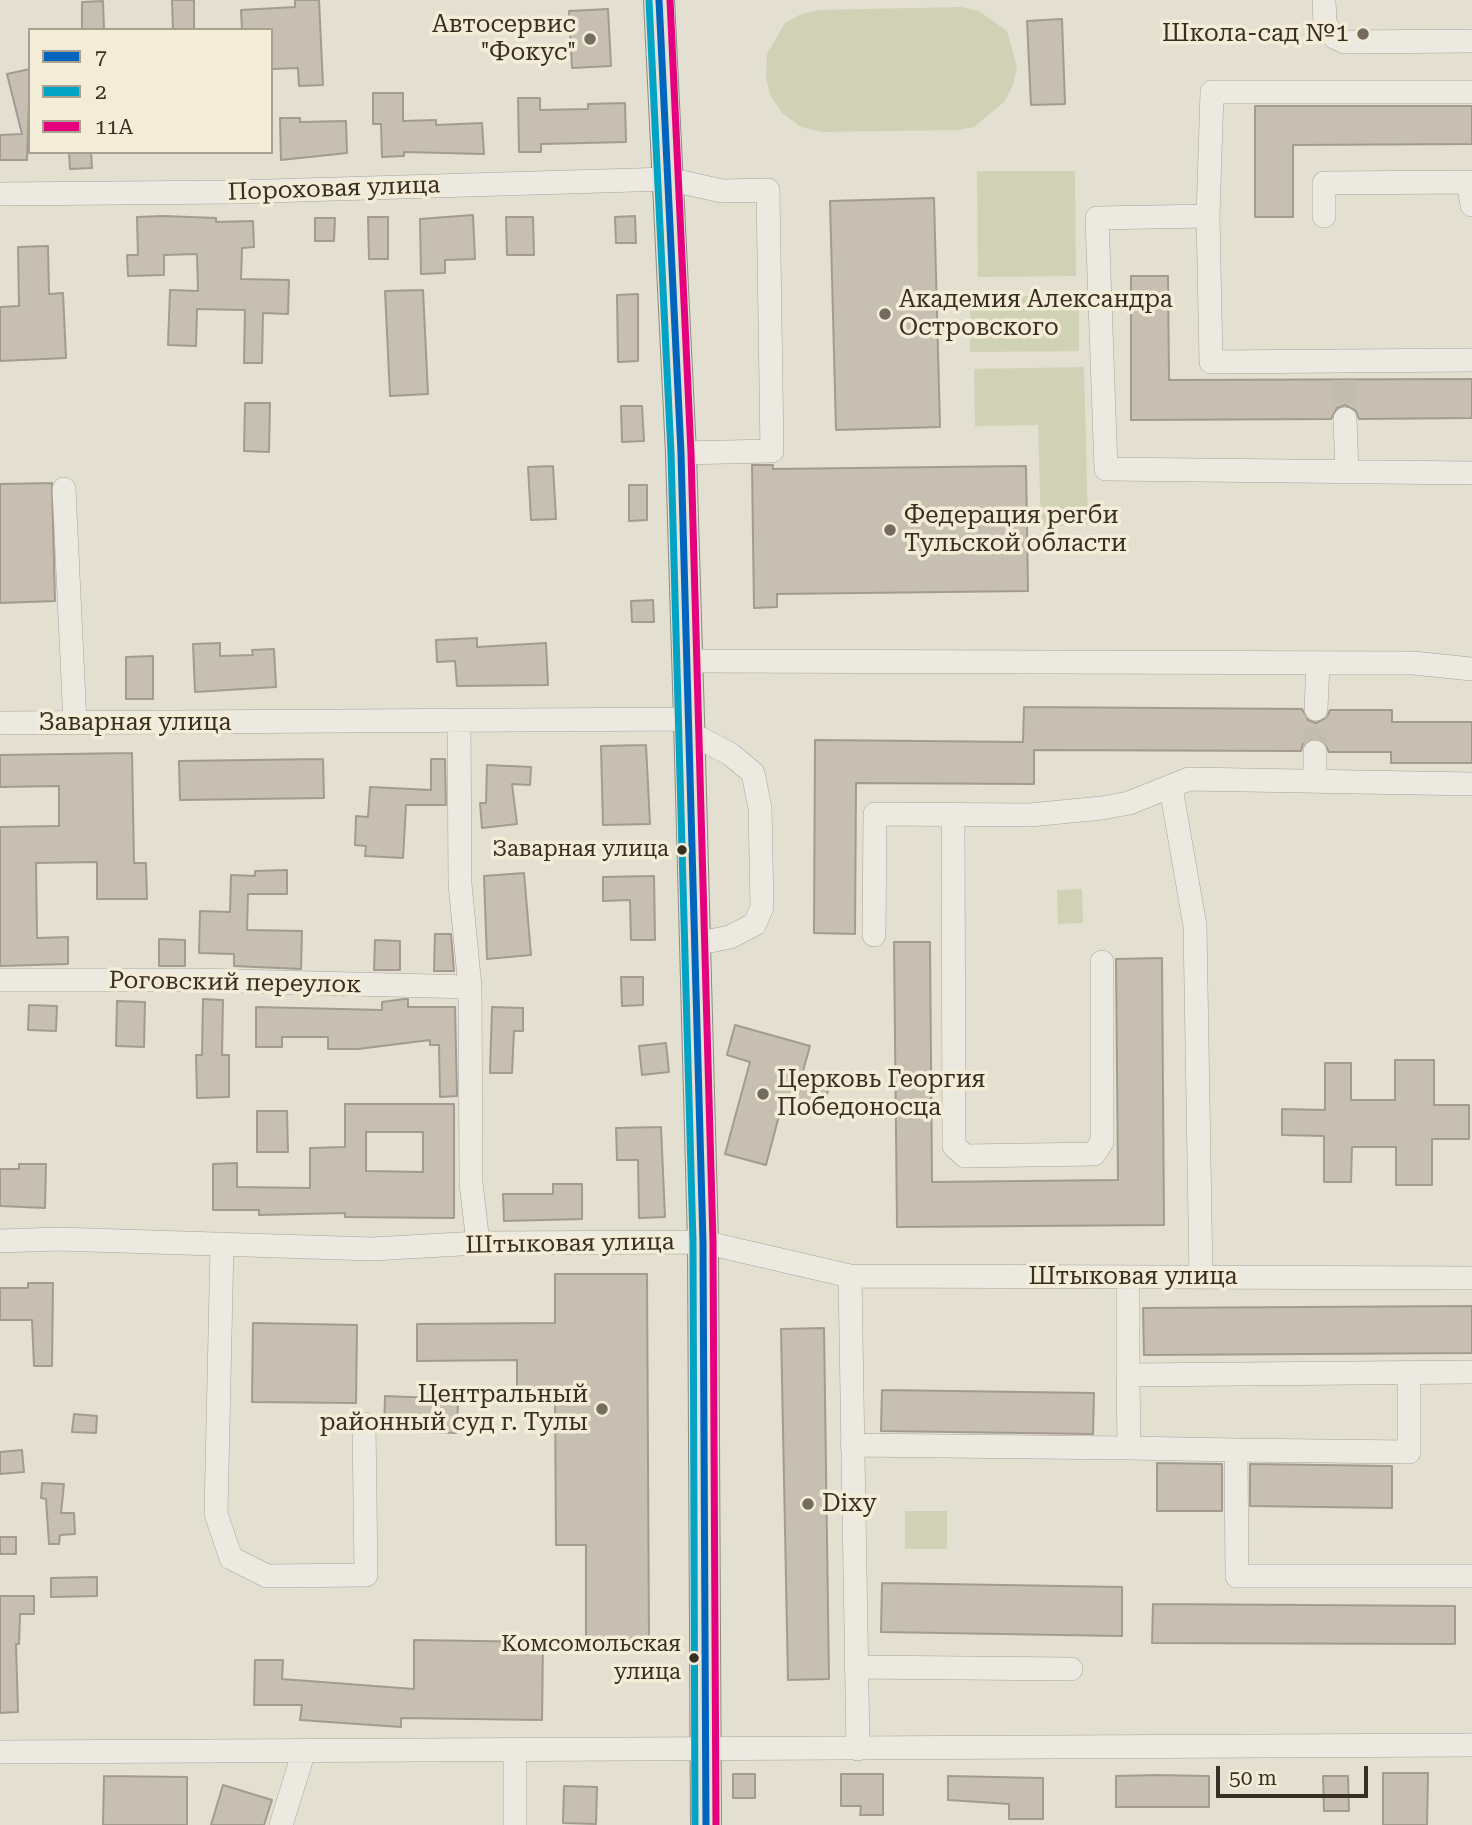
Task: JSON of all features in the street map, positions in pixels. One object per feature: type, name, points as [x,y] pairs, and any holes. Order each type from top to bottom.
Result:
[{"type":"main road","points":[[659,0],[681,453],[690,726],[703,1242],[706,1825]]},
{"type":"street","points":[[1324,0],[1325,23],[1334,37],[1345,42],[1472,41]]},
{"type":"street","points":[[1472,92],[1212,92],[1208,216],[1211,362],[1343,370],[1472,360]]},
{"type":"street","name":"Пороховая улица","points":[[0,194],[235,192],[668,179],[722,191],[768,190],[772,451],[681,453]]},
{"type":"street","points":[[1324,216],[1324,183],[1468,182],[1472,205]]},
{"type":"street","points":[[1208,216],[1097,218],[1106,469],[1472,473]]},
{"type":"street","points":[[1345,419],[1347,472]]},
{"type":"street","points":[[64,489],[75,723]]},
{"type":"street","points":[[688,662],[1413,663],[1472,669]]},
{"type":"street","points":[[1315,709],[1318,663]]},
{"type":"street","points":[[459,721],[460,884],[470,987],[471,1183],[478,1243]]},
{"type":"street","name":"Заварная улица","points":[[0,723],[459,721],[690,726]]},
{"type":"street","points":[[690,726],[753,773],[760,808],[762,906],[755,924],[730,937],[695,944]]},
{"type":"street","points":[[1315,751],[1315,780]]},
{"type":"street","points":[[874,935],[875,814],[1030,815],[1102,808],[1171,788],[1189,779],[1472,784]]},
{"type":"street","points":[[1171,788],[1195,926],[1201,1277]]},
{"type":"street","points":[[953,815],[954,1146],[965,1156],[1094,1154],[1102,1142],[1102,962]]},
{"type":"street","name":"Роговский переулок","points":[[0,981],[197,980],[470,987]]},
{"type":"street","name":"Штыковая улица","points":[[0,1241],[58,1239],[372,1249],[478,1243],[703,1242],[850,1276],[1472,1278]]},
{"type":"street","points":[[222,1244],[216,1514],[231,1558],[267,1576],[366,1575],[363,1424]]},
{"type":"street","points":[[850,1276],[858,1749]]},
{"type":"street","points":[[1128,1276],[1129,1448]]},
{"type":"street","points":[[852,1445],[1409,1452],[1409,1373]]},
{"type":"street","points":[[1128,1375],[1472,1373]]},
{"type":"street","points":[[1236,1450],[1237,1576],[1472,1576]]},
{"type":"street","points":[[856,1667],[1071,1669]]},
{"type":"street","points":[[0,1752],[1472,1745]]},
{"type":"street","points":[[281,1825],[304,1751]]},
{"type":"street","points":[[515,1751],[515,1825]]},
{"type":"green space","points":[[961,7],[979,11],[1007,31],[1017,67],[1013,85],[1005,101],[974,127],[957,130],[821,132],[801,127],[782,113],[770,95],[766,77],[767,54],[785,23],[801,14],[819,10]]},
{"type":"green space","points":[[977,171],[1075,171],[1076,276],[978,277]]},
{"type":"green space","points":[[970,296],[1079,296],[1079,351],[970,352]]},
{"type":"green space","points":[[1084,367],[1088,525],[1041,526],[1038,425],[975,426],[974,369]]},
{"type":"green space","points":[[1082,889],[1083,923],[1058,924],[1057,890]]},
{"type":"green space","points":[[905,1511],[947,1511],[947,1549],[905,1549]]},
{"type":"building","points":[[172,0],[194,0],[194,28],[173,28]]},
{"type":"building","points":[[295,0],[319,0],[323,85],[299,86],[298,68],[273,69],[273,28],[242,28],[241,10],[295,7]]},
{"type":"building","points":[[103,1],[104,28],[82,28],[82,2]]},
{"type":"building","name":"Автосервис \"Фокус\"","points":[[608,9],[611,66],[572,68],[569,11]]},
{"type":"building","points":[[1062,19],[1065,104],[1031,105],[1027,21]]},
{"type":"building","points":[[28,69],[27,160],[0,160],[0,135],[22,134],[7,74]]},
{"type":"building","points":[[373,93],[403,93],[403,121],[436,120],[436,125],[482,123],[484,154],[404,152],[404,156],[382,157],[381,124],[373,124]]},
{"type":"building","points":[[518,98],[540,98],[540,110],[588,109],[588,104],[625,103],[626,142],[541,144],[541,152],[519,152]]},
{"type":"building","points":[[1255,106],[1472,106],[1472,144],[1293,145],[1293,217],[1255,217]]},
{"type":"building","points":[[280,118],[300,118],[300,122],[346,121],[347,153],[281,160]]},
{"type":"building","points":[[69,154],[91,154],[92,168],[70,169]]},
{"type":"building","name":"Академия Александра Островского","points":[[934,198],[940,427],[836,430],[830,201]]},
{"type":"building","points":[[473,215],[475,259],[445,260],[445,273],[421,274],[420,219]]},
{"type":"building","points":[[635,216],[636,243],[616,243],[615,217]]},
{"type":"building","points":[[137,217],[216,218],[216,222],[253,221],[254,247],[242,248],[241,279],[289,280],[288,314],[263,313],[262,363],[244,363],[245,310],[197,309],[196,346],[168,345],[170,290],[198,291],[197,254],[164,255],[164,275],[128,276],[127,255],[138,255]]},
{"type":"building","points":[[368,217],[388,217],[388,259],[369,259]]},
{"type":"building","points":[[506,217],[533,217],[534,255],[507,255]]},
{"type":"building","points":[[315,218],[335,218],[334,241],[315,241]]},
{"type":"building","points":[[48,246],[49,294],[63,293],[66,358],[0,361],[0,307],[19,306],[18,247]]},
{"type":"building","points":[[1131,276],[1168,276],[1169,380],[1472,379],[1472,418],[1359,419],[1356,411],[1345,405],[1337,408],[1331,419],[1131,420]]},
{"type":"building","points":[[423,290],[428,394],[390,396],[385,291]]},
{"type":"building","points":[[638,294],[638,361],[618,362],[617,295]]},
{"type":"building","points":[[245,403],[270,403],[269,452],[244,451]]},
{"type":"building","points":[[621,406],[642,406],[644,441],[622,442]]},
{"type":"building","name":"Федерация регби Тульской области","points":[[752,465],[773,465],[773,469],[1026,466],[1028,591],[777,594],[777,607],[754,608]]},
{"type":"building","points":[[553,466],[556,519],[531,520],[528,467]]},
{"type":"building","points":[[52,483],[55,601],[0,603],[0,484]]},
{"type":"building","points":[[629,485],[647,485],[647,520],[629,521]]},
{"type":"building","points":[[653,600],[654,622],[632,622],[631,601]]},
{"type":"building","points":[[477,638],[477,647],[546,643],[548,685],[457,686],[455,661],[437,662],[436,640]]},
{"type":"building","points":[[220,643],[220,656],[253,655],[252,650],[274,649],[276,687],[195,692],[193,644]]},
{"type":"building","points":[[153,656],[153,699],[126,699],[126,657]]},
{"type":"building","points":[[1024,707],[1302,709],[1308,720],[1316,723],[1327,717],[1330,710],[1392,710],[1392,722],[1472,722],[1472,763],[1391,763],[1391,752],[1329,752],[1323,740],[1314,738],[1303,744],[1301,751],[1034,750],[1034,784],[856,783],[855,934],[814,933],[815,740],[1023,742]]},
{"type":"building","points":[[646,745],[650,824],[603,825],[601,746]]},
{"type":"building","points":[[132,753],[134,863],[146,863],[147,899],[97,899],[97,862],[36,863],[37,938],[68,937],[68,964],[0,966],[0,827],[59,826],[59,786],[0,787],[0,755]]},
{"type":"building","points":[[323,759],[324,798],[180,800],[179,761]]},
{"type":"building","points":[[431,759],[445,759],[446,805],[406,805],[403,858],[365,856],[366,846],[355,845],[356,816],[368,817],[370,787],[431,790]]},
{"type":"building","points":[[487,765],[531,767],[530,785],[512,784],[517,824],[482,828],[480,803],[486,803]]},
{"type":"building","points":[[287,870],[287,894],[248,894],[247,930],[302,931],[301,969],[234,966],[234,954],[199,953],[200,911],[230,912],[231,875],[255,876],[255,871]]},
{"type":"building","points":[[524,873],[531,955],[487,959],[484,876]]},
{"type":"building","points":[[654,876],[655,940],[631,940],[630,900],[603,901],[603,877]]},
{"type":"building","points":[[435,934],[451,934],[454,971],[434,971]]},
{"type":"building","points":[[159,939],[185,940],[185,966],[159,966]]},
{"type":"building","points":[[375,940],[400,941],[400,970],[374,970]]},
{"type":"building","points":[[894,942],[930,942],[932,1182],[1118,1180],[1116,959],[1162,958],[1164,1225],[897,1227]]},
{"type":"building","points":[[621,977],[643,977],[643,1005],[622,1006]]},
{"type":"building","points":[[203,999],[223,1000],[222,1055],[229,1055],[229,1097],[197,1098],[196,1055],[202,1055]]},
{"type":"building","points":[[408,999],[408,1007],[455,1007],[457,1096],[440,1097],[439,1045],[430,1045],[430,1040],[358,1049],[328,1049],[328,1037],[282,1037],[282,1047],[256,1047],[256,1007],[382,1010],[382,1002]]},
{"type":"building","points":[[117,1001],[145,1002],[144,1047],[116,1046]]},
{"type":"building","points":[[29,1005],[57,1006],[56,1031],[28,1030]]},
{"type":"building","points":[[492,1007],[523,1008],[523,1031],[514,1031],[512,1073],[490,1073]]},
{"type":"building","points":[[735,1025],[810,1046],[803,1071],[831,1079],[823,1108],[784,1097],[766,1165],[725,1154],[750,1062],[727,1055]]},
{"type":"building","points":[[666,1043],[669,1072],[642,1075],[639,1046]]},
{"type":"building","points":[[1395,1060],[1434,1060],[1434,1105],[1469,1105],[1469,1139],[1432,1139],[1432,1185],[1396,1185],[1396,1147],[1352,1147],[1351,1182],[1324,1182],[1324,1136],[1282,1135],[1282,1109],[1325,1110],[1325,1063],[1351,1063],[1351,1100],[1395,1100]]},
{"type":"building","points":[[345,1104],[454,1104],[454,1218],[345,1217],[345,1213],[259,1215],[259,1210],[213,1210],[213,1164],[237,1163],[237,1187],[310,1188],[310,1148],[345,1147]],"holes":[[[366,1132],[423,1132],[423,1172],[366,1171]]]},
{"type":"building","points":[[257,1111],[287,1111],[288,1152],[257,1152]]},
{"type":"building","points":[[661,1127],[665,1217],[639,1218],[638,1160],[617,1160],[616,1128]]},
{"type":"building","points":[[19,1164],[46,1164],[45,1208],[0,1206],[0,1169],[19,1169]]},
{"type":"building","points":[[553,1184],[582,1184],[582,1219],[504,1221],[503,1194],[553,1194]]},
{"type":"building","name":"Центральный районный суд г. Тулы","points":[[555,1274],[647,1274],[649,1645],[586,1645],[586,1545],[556,1545],[555,1393],[517,1394],[517,1360],[417,1361],[417,1324],[555,1323]]},
{"type":"building","points":[[28,1283],[53,1283],[52,1366],[34,1366],[32,1320],[0,1320],[0,1288],[28,1288]]},
{"type":"building","points":[[1472,1306],[1472,1353],[1144,1355],[1143,1308]]},
{"type":"building","points":[[253,1323],[357,1325],[356,1403],[252,1402]]},
{"type":"building","points":[[824,1328],[829,1679],[788,1680],[781,1329]]},
{"type":"building","points":[[882,1390],[1094,1393],[1093,1434],[881,1431]]},
{"type":"building","points":[[385,1396],[458,1399],[457,1433],[384,1431]]},
{"type":"building","points":[[74,1414],[97,1416],[96,1433],[72,1432]]},
{"type":"building","points":[[22,1450],[24,1472],[0,1474],[0,1452]]},
{"type":"building","points":[[1157,1463],[1222,1464],[1222,1511],[1157,1511]]},
{"type":"building","points":[[1250,1464],[1392,1466],[1392,1508],[1250,1506]]},
{"type":"building","points":[[42,1483],[64,1484],[61,1513],[74,1513],[75,1534],[60,1535],[59,1544],[49,1544],[46,1499],[41,1498]]},
{"type":"building","points":[[0,1537],[16,1537],[16,1554],[0,1554]]},
{"type":"building","points":[[97,1577],[97,1596],[51,1597],[51,1578]]},
{"type":"building","points":[[882,1583],[1122,1587],[1122,1636],[881,1632]]},
{"type":"building","points":[[0,1596],[34,1596],[34,1614],[20,1614],[19,1644],[16,1644],[18,1712],[0,1713]]},
{"type":"building","points":[[1153,1604],[1455,1606],[1455,1644],[1152,1643]]},
{"type":"building","points":[[414,1640],[543,1642],[542,1720],[401,1718],[401,1727],[300,1720],[302,1705],[254,1705],[255,1660],[283,1660],[282,1679],[414,1689]]},
{"type":"building","points":[[1383,1773],[1428,1773],[1427,1825],[1383,1825]]},
{"type":"building","points":[[733,1774],[755,1774],[755,1798],[733,1798]]},
{"type":"building","points":[[841,1774],[883,1774],[883,1815],[860,1815],[861,1806],[841,1806]]},
{"type":"building","points":[[104,1776],[187,1777],[187,1825],[103,1825]]},
{"type":"building","points":[[948,1776],[1043,1778],[1043,1819],[1009,1819],[1009,1804],[948,1800]]},
{"type":"building","points":[[1116,1776],[1209,1776],[1209,1807],[1116,1807]]},
{"type":"building","points":[[1323,1776],[1348,1776],[1349,1811],[1324,1811]]},
{"type":"building","points":[[223,1785],[272,1800],[264,1825],[211,1825]]},
{"type":"building","points":[[564,1786],[597,1787],[596,1824],[563,1823]]},
{"type":"tunnel","points":[[1344,380],[1345,419]]},
{"type":"tunnel","points":[[1315,752],[1316,709]]},
{"type":"transit line","name":"7","points":[[659,0],[681,453],[703,1242],[706,1825]]},
{"type":"transit line","name":"11А","points":[[670,0],[691,453],[713,1242],[716,1825]]},
{"type":"transit line","name":"2","points":[[649,1],[671,453],[693,1242],[695,1825]]},
{"type":"place","name":"Школа-сад №1","points":[[1363,34]]},
{"type":"place","name":"Автосервис \"Фокус\"","points":[[590,39]]},
{"type":"place","name":"Академия Александра Островского","points":[[885,314]]},
{"type":"place","name":"Федерация регби Тульской области","points":[[890,530]]},
{"type":"place","name":"Заварная улица","points":[[682,850]]},
{"type":"place","name":"Церковь Георгия Победоносца","points":[[763,1094]]},
{"type":"place","name":"Центральный районный суд г. Тулы","points":[[602,1409]]},
{"type":"place","name":"Dixy","points":[[808,1504]]},
{"type":"place","name":"Комсомольская улица","points":[[694,1658]]}]
